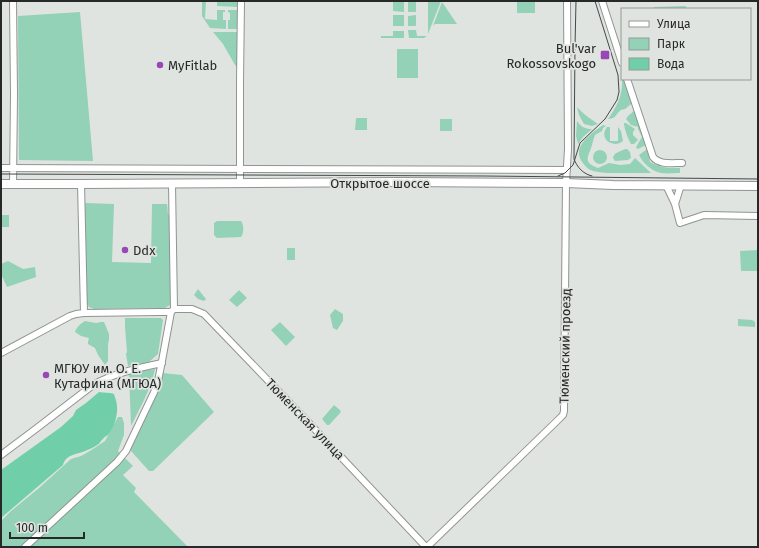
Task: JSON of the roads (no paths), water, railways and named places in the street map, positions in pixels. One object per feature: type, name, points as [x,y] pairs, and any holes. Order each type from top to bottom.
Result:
[{"type":"main road","name":"Открытое шоссе","points":[[1,184],[397,182],[758,186]]},
{"type":"street","points":[[13,1],[13,184]]},
{"type":"street","points":[[240,183],[241,1]]},
{"type":"street","name":"Тюменский проезд","points":[[426,547],[563,415],[566,183],[568,144],[567,1]]},
{"type":"street","points":[[602,1],[621,59]]},
{"type":"street","points":[[627,80],[653,157],[659,162],[682,163]]},
{"type":"street","points":[[1,168],[567,170]]},
{"type":"street","points":[[81,184],[84,313]]},
{"type":"street","points":[[25,547],[116,462],[126,450],[157,386],[173,310],[172,184]]},
{"type":"street","points":[[666,185],[675,204],[680,223],[704,215],[758,216]]},
{"type":"street","points":[[675,204],[681,185]]},
{"type":"street","name":"Тюменская улица","points":[[1,353],[70,316],[84,313],[192,309],[204,314],[426,547]]},
{"type":"street","points":[[1,455],[100,381],[111,376],[162,363]]},
{"type":"water","points":[[99,392],[114,394],[117,403],[115,421],[108,435],[94,447],[72,455],[66,459],[63,465],[1,518],[1,470],[61,427],[73,416],[76,410]]},
{"type":"tram line","points":[[576,1],[574,159],[581,170],[592,176]]},
{"type":"tram line","points":[[558,176],[565,173],[573,165],[580,143],[605,119],[617,100],[619,92],[618,75],[595,1]]},
{"type":"tram line","points":[[1,174],[758,179]]},
{"type":"place","name":"Bul'var Rokossovskogo","points":[[605,55]]},
{"type":"place","name":"MyFitlab","points":[[160,65]]},
{"type":"place","name":"Ddx","points":[[125,250]]},
{"type":"place","name":"МГЮУ им. О. Е. Кутафина (МГЮА)","points":[[46,375]]}]
